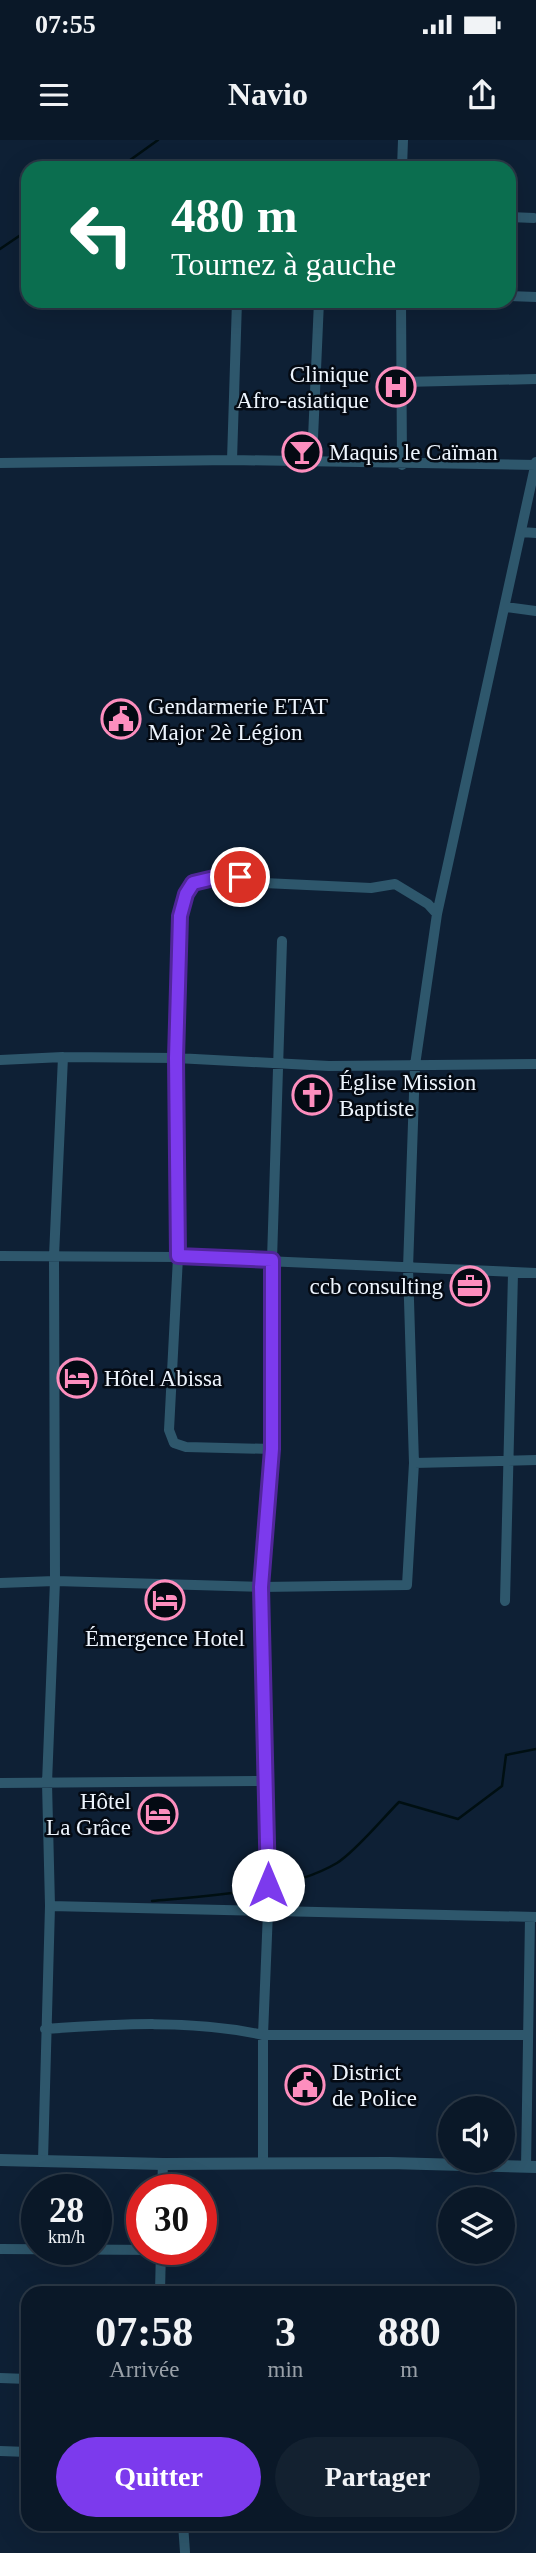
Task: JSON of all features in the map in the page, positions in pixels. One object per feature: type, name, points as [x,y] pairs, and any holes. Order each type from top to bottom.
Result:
[{"type":"street","points":[[402,161],[403,140]]},
{"type":"street","points":[[516,217],[534,218]]},
{"type":"street","points":[[516,296],[536,297]]},
{"type":"street","points":[[232,460],[237,308]]},
{"type":"street","points":[[312,461],[319,308]]},
{"type":"street","points":[[401,308],[402,464]]},
{"type":"street","points":[[403,382],[536,379]]},
{"type":"street","points":[[0,463],[232,460],[536,464],[437,914],[415,1065],[408,1268],[414,1463],[407,1585],[261,1587],[55,1581],[0,1583]]},
{"type":"street","points":[[522,532],[536,533]]},
{"type":"street","points":[[506,607],[536,611]]},
{"type":"street","points":[[272,1449],[186,1447],[174,1443],[169,1430],[178,1256],[176,1058],[180,916],[186,894],[193,883],[214,878],[240,877],[264,883],[371,888],[395,884],[428,904],[437,914]]},
{"type":"street","points":[[263,2163],[263,2035],[268,1911],[261,1587],[272,1449],[272,1260],[282,941]]},
{"type":"street","points":[[43,2160],[50,1906],[47,1783],[55,1581],[54,1256],[63,1057]]},
{"type":"street","points":[[0,1060],[63,1057],[176,1058],[280,1065],[536,1064]]},
{"type":"street","points":[[0,1256],[178,1256],[536,1273]]},
{"type":"street","points":[[505,1601],[513,1273]]},
{"type":"street","points":[[414,1463],[536,1460]]},
{"type":"street","points":[[0,1783],[267,1781]]},
{"type":"street","points":[[0,2160],[531,2167],[527,2035],[533,1917],[50,1906]]},
{"type":"street","points":[[45,2029],[109,2025],[190,2025],[227,2027],[263,2035],[527,2035]]},
{"type":"street","points":[[163,2164],[163,2174]]},
{"type":"street","points":[[0,2249],[126,2249]]},
{"type":"street","points":[[160,2286],[161,2265]]},
{"type":"street","points":[[0,2378],[21,2379]]},
{"type":"street","points":[[0,2451],[21,2452]]},
{"type":"street","points":[[184,2531],[185,2552]]},
{"type":"waterway","points":[[129,161],[158,140]]},
{"type":"waterway","points":[[0,249],[21,235]]},
{"type":"waterway","points":[[152,1901],[247,1891],[317,1873],[337,1863],[352,1851],[399,1802],[458,1819],[502,1786],[506,1755],[536,1749]]},
{"type":"place","name":"Clinique Afro-asiatique","points":[[396,387]]},
{"type":"place","name":"Maquis le Caïman","points":[[302,452]]},
{"type":"place","name":"Gendarmerie ETAT Major 2è Légion","points":[[121,719]]},
{"type":"place","name":"Église Mission Baptiste","points":[[312,1095]]},
{"type":"place","name":"ccb consulting","points":[[470,1286]]},
{"type":"place","name":"Hôtel Abissa","points":[[77,1378]]},
{"type":"place","name":"Émergence Hotel","points":[[165,1600]]},
{"type":"place","name":"Hôtel La Grâce","points":[[158,1814]]},
{"type":"place","name":"District de Police","points":[[305,2085]]},
{"type":"route","points":[[240,877],[214,878],[193,883],[186,894],[180,916],[176,1058],[178,1256],[272,1260],[272,1449],[261,1587],[268,1885]]}]
